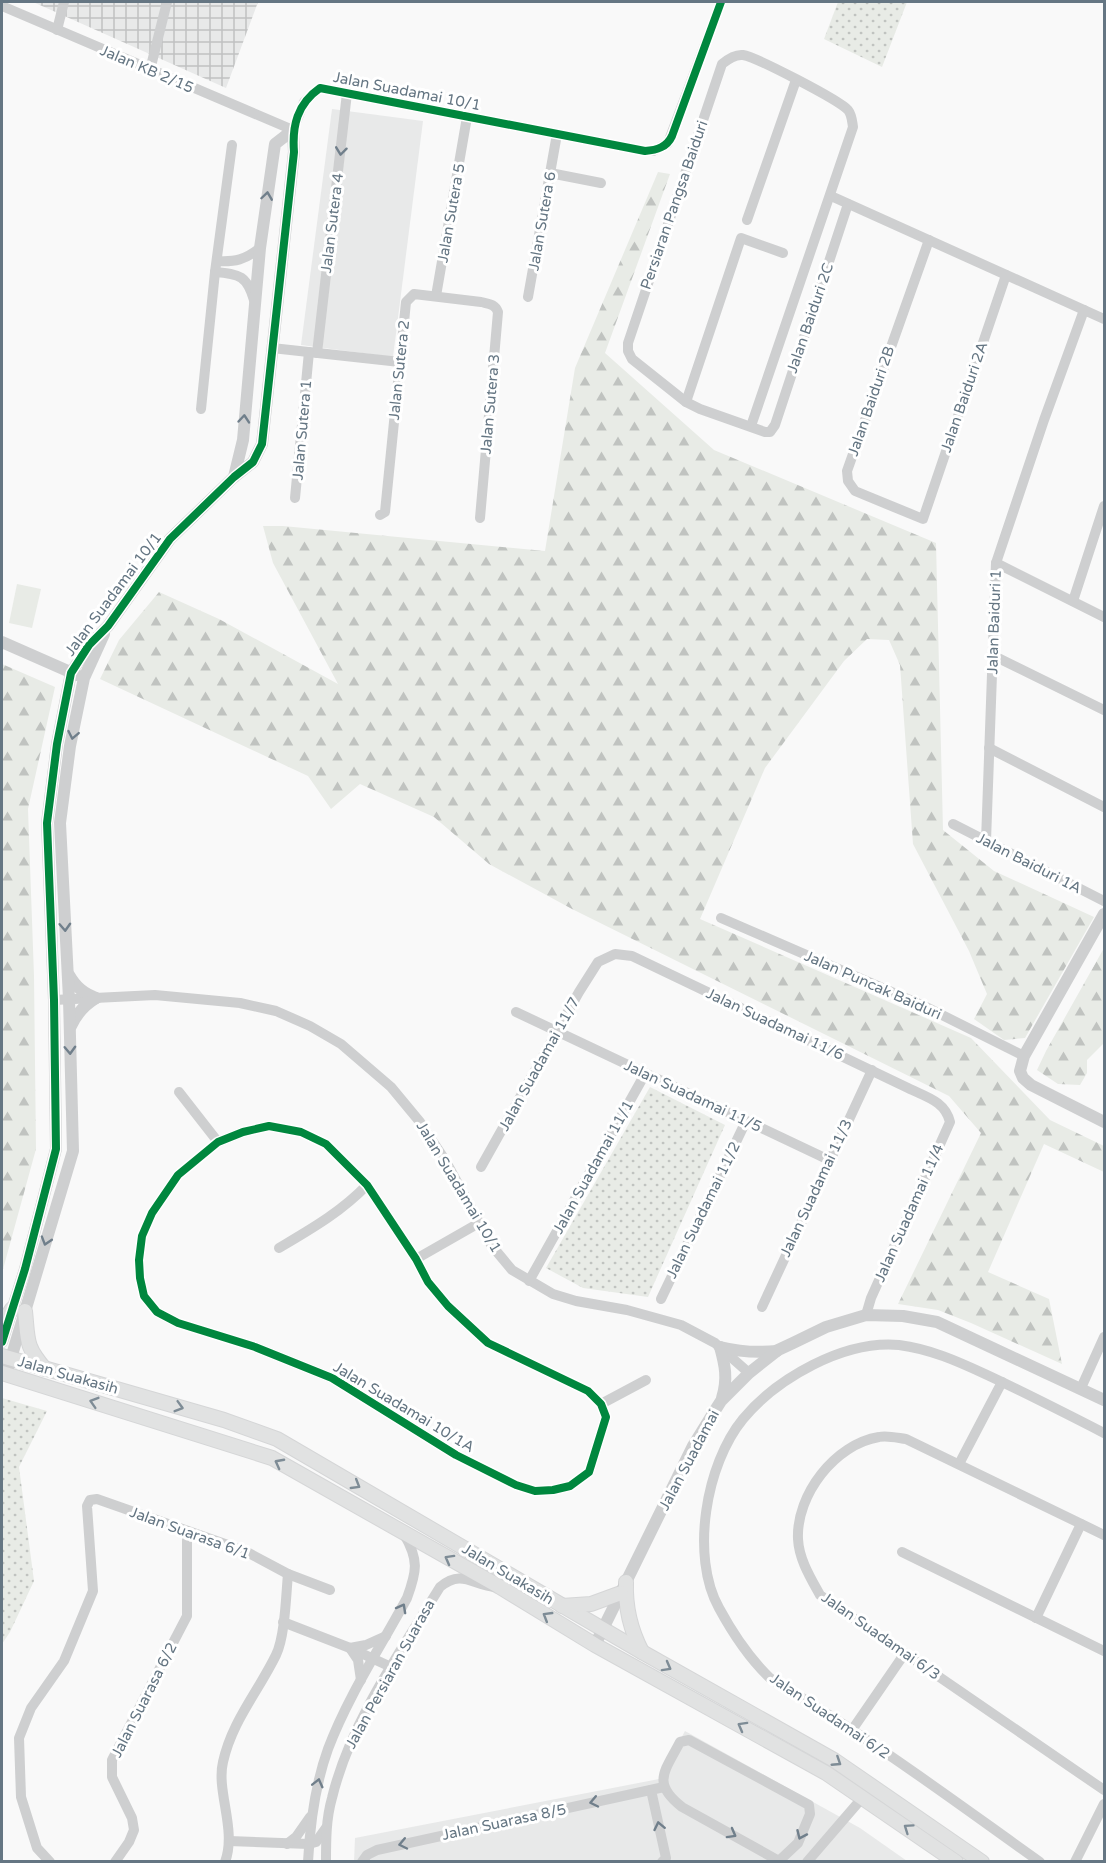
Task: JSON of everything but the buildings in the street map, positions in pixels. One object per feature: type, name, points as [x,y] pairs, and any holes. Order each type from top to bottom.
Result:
[{"type":"main road","points":[[2,1325],[19,1310],[32,1354],[45,1369]]},
{"type":"main road","name":"Jalan Suakasih","points":[[6,1357],[224,1420],[277,1439],[602,1630],[834,1760],[982,1862]]},
{"type":"main road","name":"Jalan Suakasih","points":[[4,1374],[272,1458],[500,1587],[595,1645],[826,1773],[956,1862]]},
{"type":"main road","points":[[562,1606],[591,1604],[624,1587],[629,1623],[642,1652]]},
{"type":"street","points":[[57,30],[64,2]]},
{"type":"street","points":[[150,70],[167,2]]},
{"type":"street","name":"Jalan Suadamai 10/1","points":[[2,1341],[19,1310],[25,1269],[56,1149],[54,1000],[47,823],[57,744],[71,673],[89,645],[108,626],[170,539],[234,477],[253,462],[262,444],[294,152],[293,130],[304,102],[320,88],[653,151],[668,143],[721,2]]},
{"type":"street","name":"Jalan KB 2/15","points":[[2,6],[293,130]]},
{"type":"street","name":"Persiaran Pangsa Baiduri","points":[[770,432],[700,409],[686,402],[632,359],[628,351],[628,343],[715,84],[722,64],[730,57],[743,55],[842,104],[850,112],[853,128],[831,196]]},
{"type":"street","points":[[747,220],[796,80]]},
{"type":"street","name":"Jalan Sutera 4","points":[[311,356],[347,93]]},
{"type":"street","name":"Jalan Sutera 5","points":[[436,296],[467,117]]},
{"type":"street","name":"Jalan Suadamai 10/1","points":[[234,477],[243,440],[260,248],[275,144],[293,130]]},
{"type":"street","name":"Jalan Sutera 6","points":[[528,297],[557,134]]},
{"type":"street","points":[[201,409],[232,145]]},
{"type":"street","points":[[550,173],[601,183]]},
{"type":"street","points":[[751,426],[831,196],[1104,319]]},
{"type":"street","name":"Jalan Baiduri 2C","points":[[770,432],[775,425],[848,204]]},
{"type":"street","points":[[686,402],[741,238],[783,253]]},
{"type":"street","name":"Jalan Baiduri 2B","points":[[923,519],[855,491],[848,481],[847,471],[929,240]]},
{"type":"street","points":[[216,266],[244,259],[260,248]]},
{"type":"street","points":[[216,266],[242,277],[250,286],[255,300]]},
{"type":"street","name":"Jalan Baiduri 2A","points":[[923,519],[1005,275]]},
{"type":"street","name":"Jalan Sutera 2","points":[[380,515],[385,512],[406,302],[414,294],[481,302]]},
{"type":"street","name":"Jalan Sutera 3","points":[[480,518],[498,312],[496,307],[481,302]]},
{"type":"street","name":"Jalan Baiduri 1","points":[[986,841],[996,563],[1084,310]]},
{"type":"street","points":[[272,348],[311,356],[400,362]]},
{"type":"street","name":"Jalan Sutera 1","points":[[295,498],[311,356]]},
{"type":"street","points":[[1073,601],[1104,506]]},
{"type":"street","points":[[996,563],[1104,616]]},
{"type":"street","name":"Jalan Suadamai 10/1","points":[[4,1374],[6,1357],[19,1310],[73,1151],[68,971],[60,823],[70,746],[84,678],[108,626]]},
{"type":"street","points":[[2,642],[84,678]]},
{"type":"street","points":[[992,655],[1104,710]]},
{"type":"street","points":[[989,748],[1104,807]]},
{"type":"street","name":"Jalan Baiduri 1A","points":[[953,824],[1104,901]]},
{"type":"street","points":[[1104,914],[1024,1056],[1020,1071],[1023,1078],[1031,1085],[1104,1122]]},
{"type":"street","name":"Jalan Puncak Baiduri","points":[[721,918],[924,1006],[1024,1056]]},
{"type":"street","name":"Jalan Suadamai 11/6","points":[[598,962],[615,954],[632,956],[872,1070],[941,1105],[948,1112]]},
{"type":"street","name":"Jalan Suadamai 11/7","points":[[481,1167],[598,962]]},
{"type":"street","points":[[68,971],[75,985],[86,994],[96,998]]},
{"type":"street","name":"Jalan Suadamai 10/1","points":[[54,1000],[155,995],[240,1003],[276,1011],[310,1026],[340,1044],[391,1087],[420,1122],[445,1160],[492,1246],[512,1270],[553,1294],[576,1301],[627,1310],[681,1325],[720,1347],[749,1373]]},
{"type":"street","points":[[70,1029],[77,1014],[96,998]]},
{"type":"street","name":"Jalan Suadamai 11/5","points":[[516,1012],[829,1160]]},
{"type":"street","name":"Jalan Suadamai 11/3","points":[[762,1307],[872,1070]]},
{"type":"street","name":"Jalan Suadamai 11/1","points":[[529,1281],[645,1074]]},
{"type":"street","points":[[179,1092],[218,1142]]},
{"type":"street","name":"Jalan Suadamai 11/4","points":[[867,1315],[871,1298],[950,1122],[948,1112]]},
{"type":"street","name":"Jalan Suadamai 11/2","points":[[661,1299],[746,1120]]},
{"type":"street","name":"Jalan Suadamai 10/1A","points":[[269,1126],[301,1132],[326,1144],[368,1185],[416,1259],[428,1282],[448,1306],[488,1343],[588,1391],[601,1404],[606,1417],[589,1472],[570,1486],[553,1490],[535,1491],[516,1485],[456,1455],[332,1378],[255,1347],[178,1323],[158,1312],[144,1296],[140,1278],[139,1260],[142,1236],[152,1212],[178,1175],[218,1142],[243,1132],[269,1126]]},
{"type":"street","points":[[279,1248],[340,1210],[368,1185]]},
{"type":"street","points":[[416,1259],[479,1223]]},
{"type":"street","name":"Jalan Suadamai","points":[[595,1645],[693,1446],[721,1401],[749,1373],[778,1350],[826,1328],[867,1315],[903,1316],[937,1322],[1104,1400]]},
{"type":"street","points":[[1081,1388],[1104,1337]]},
{"type":"street","name":"Jalan Suadamai 6/2","points":[[1040,1862],[852,1730],[771,1678],[748,1652],[717,1605],[705,1564],[704,1538],[708,1499],[721,1458],[742,1421],[770,1391],[801,1371],[832,1356],[859,1348],[898,1345],[937,1352],[1104,1433]]},
{"type":"street","points":[[720,1347],[738,1352],[756,1353],[778,1350]]},
{"type":"street","points":[[720,1347],[726,1369],[726,1387],[721,1401]]},
{"type":"street","points":[[601,1404],[646,1380]]},
{"type":"street","points":[[959,1464],[1002,1382]]},
{"type":"street","name":"Jalan Suadamai 6/3","points":[[1104,1535],[906,1439],[878,1437],[839,1454],[817,1479],[804,1505],[798,1538],[805,1567],[820,1595],[1104,1790]]},
{"type":"street","name":"Jalan Suarasa 6/1","points":[[51,1862],[37,1848],[21,1797],[19,1738],[31,1708],[64,1661],[93,1592],[87,1506],[90,1500],[97,1499],[245,1551],[288,1574],[330,1590]]},
{"type":"street","points":[[1036,1618],[1082,1524]]},
{"type":"street","name":"Jalan Suarasa 6/2","points":[[115,1862],[129,1842],[134,1830],[132,1818],[112,1777],[112,1760],[187,1616],[187,1531]]},
{"type":"street","name":"Jalan Persiaran Suarasa","points":[[306,1862],[311,1815],[328,1750],[344,1712],[407,1598],[416,1567],[414,1554],[404,1534]]},
{"type":"street","points":[[902,1552],[1104,1651]]},
{"type":"street","points":[[225,1862],[229,1841],[222,1765],[229,1738],[243,1709],[277,1653],[288,1574]]},
{"type":"street","name":"Jalan Persiaran Suarasa","points":[[326,1862],[327,1825],[331,1800],[351,1741],[391,1667],[440,1587],[450,1579],[462,1577],[486,1586],[500,1587]]},
{"type":"street","points":[[283,1622],[391,1667]]},
{"type":"street","points":[[350,1648],[366,1645],[386,1636]]},
{"type":"street","points":[[350,1648],[358,1660],[361,1681]]},
{"type":"street","points":[[852,1730],[905,1653]]},
{"type":"street","points":[[689,1740],[809,1805],[810,1814],[798,1843],[780,1861],[682,1806],[670,1797],[663,1787],[662,1778],[680,1742],[689,1740]]},
{"type":"street","name":"Jalan Suarasa 8/5","points":[[362,1862],[367,1855],[377,1850],[663,1787]]},
{"type":"street","points":[[651,1790],[666,1858],[662,1862]]},
{"type":"street","points":[[807,1862],[863,1797]]},
{"type":"street","points":[[1075,1862],[1104,1804]]},
{"type":"street","points":[[287,1844],[296,1837],[311,1815]]},
{"type":"street","points":[[229,1841],[309,1844],[316,1842],[327,1825]]},
{"type":"street","points":[[287,1844],[306,1862]]},
{"type":"shaded area","points":[[33,2],[258,2],[226,88]]},
{"type":"shaded area","points":[[332,109],[423,121],[393,357],[301,345]]},
{"type":"shaded area","points":[[685,1731],[860,1828],[907,1861],[354,1862],[355,1838],[659,1779]]},
{"type":"green space","points":[[838,2],[907,2],[882,67],[824,39]]},
{"type":"green space","points":[[658,172],[670,174],[605,353],[714,450],[936,543],[943,830],[994,871],[1094,917],[1025,1038],[1004,1040],[974,1019],[987,994],[969,951],[913,844],[900,665],[889,640],[867,639],[844,661],[765,768],[700,919],[971,1038],[1050,1120],[1104,1146],[1104,1172],[1044,1144],[988,1272],[1049,1299],[1062,1364],[938,1310],[898,1304],[981,1133],[949,1096],[572,909],[489,864],[434,817],[360,784],[331,809],[308,776],[100,679],[119,640],[159,592],[219,619],[338,684],[273,563],[263,526],[545,551],[575,368]]},
{"type":"green space","points":[[17,584],[41,589],[32,628],[9,623]]},
{"type":"green space","points":[[2,664],[55,687],[28,809],[34,976],[36,1149],[2,1273]]},
{"type":"green space","points":[[1104,948],[1104,1043],[1087,1060],[1087,1073],[1080,1085],[1058,1084],[1037,1070]]},
{"type":"green space","points":[[650,1087],[725,1125],[648,1297],[583,1288],[546,1268]]},
{"type":"green space","points":[[2,1398],[47,1411],[19,1467],[34,1581],[2,1644]]},
{"type":"cycle path","points":[[2,1342],[25,1269],[56,1149],[54,1000],[47,823],[57,744],[71,673],[89,645],[108,626],[170,539],[234,477],[253,462],[262,444],[294,152],[294,133],[301,108],[320,88],[645,151],[654,150],[664,145],[672,136],[721,2]]},
{"type":"cycle path","points":[[269,1126],[301,1132],[326,1144],[367,1185],[416,1259],[428,1282],[448,1306],[488,1343],[588,1391],[601,1404],[606,1417],[589,1472],[570,1486],[553,1490],[535,1491],[516,1485],[456,1455],[332,1378],[255,1347],[178,1323],[157,1312],[144,1296],[139,1260],[142,1236],[152,1213],[178,1175],[218,1142],[243,1132],[269,1126]]}]
